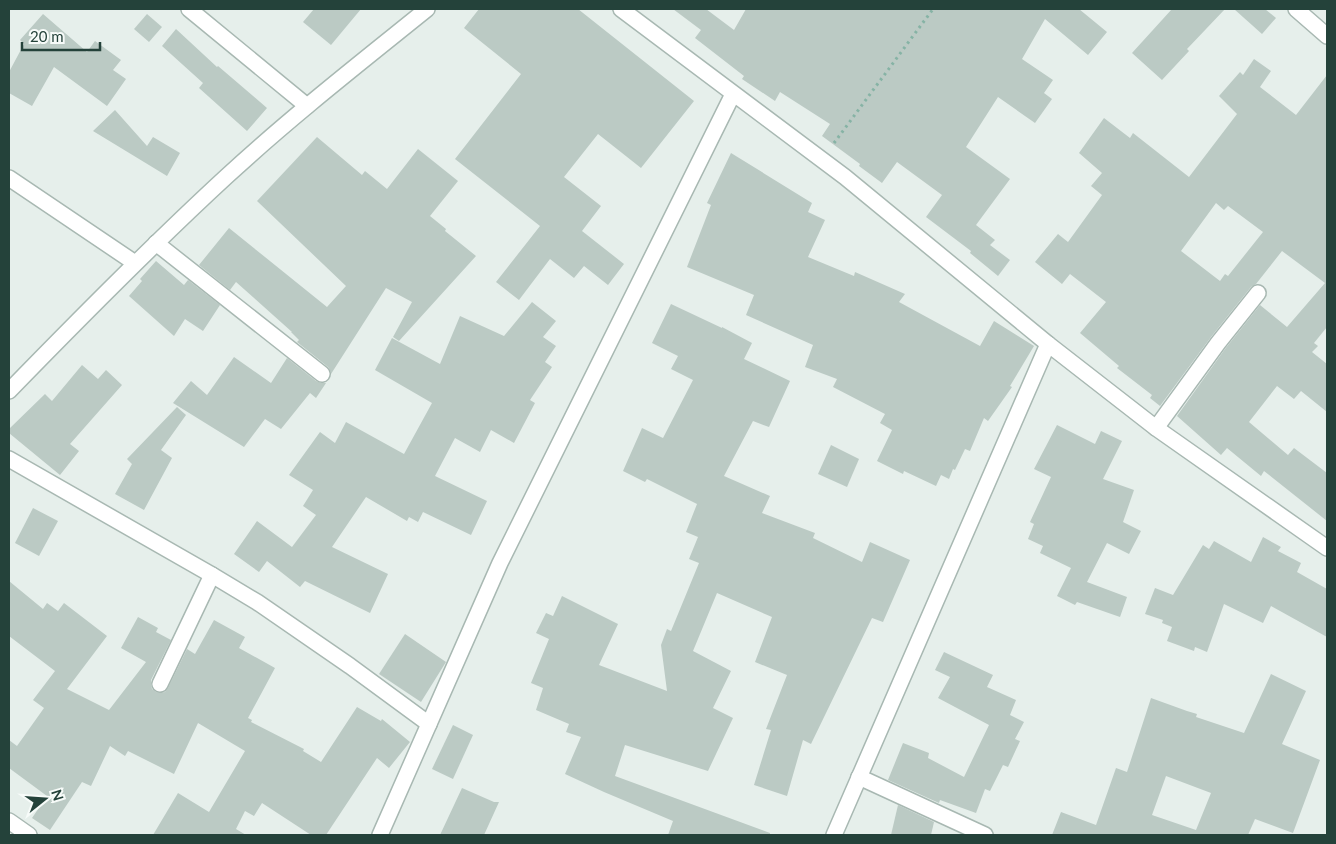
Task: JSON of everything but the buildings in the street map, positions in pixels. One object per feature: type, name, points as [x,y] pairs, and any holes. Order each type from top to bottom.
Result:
[{"type":"street","points":[[189,9],[307,106]]},
{"type":"street","points":[[9,391],[135,263],[227,176],[307,106],[428,9]]},
{"type":"street","points":[[621,9],[845,177],[1048,344],[1156,428],[1327,548]]},
{"type":"street","points":[[1296,9],[1327,36]]},
{"type":"street","points":[[380,835],[500,563],[733,94]]},
{"type":"street","points":[[9,178],[135,263]]},
{"type":"street","points":[[156,243],[322,374]]},
{"type":"street","points":[[1156,428],[1218,343],[1258,293]]},
{"type":"street","points":[[834,835],[1048,344]]},
{"type":"street","points":[[9,460],[257,602],[350,666],[429,724]]},
{"type":"street","points":[[160,684],[212,575]]},
{"type":"street","points":[[859,777],[985,835]]},
{"type":"street","points":[[9,821],[29,835]]},
{"type":"path","points":[[822,161],[933,9]]}]
